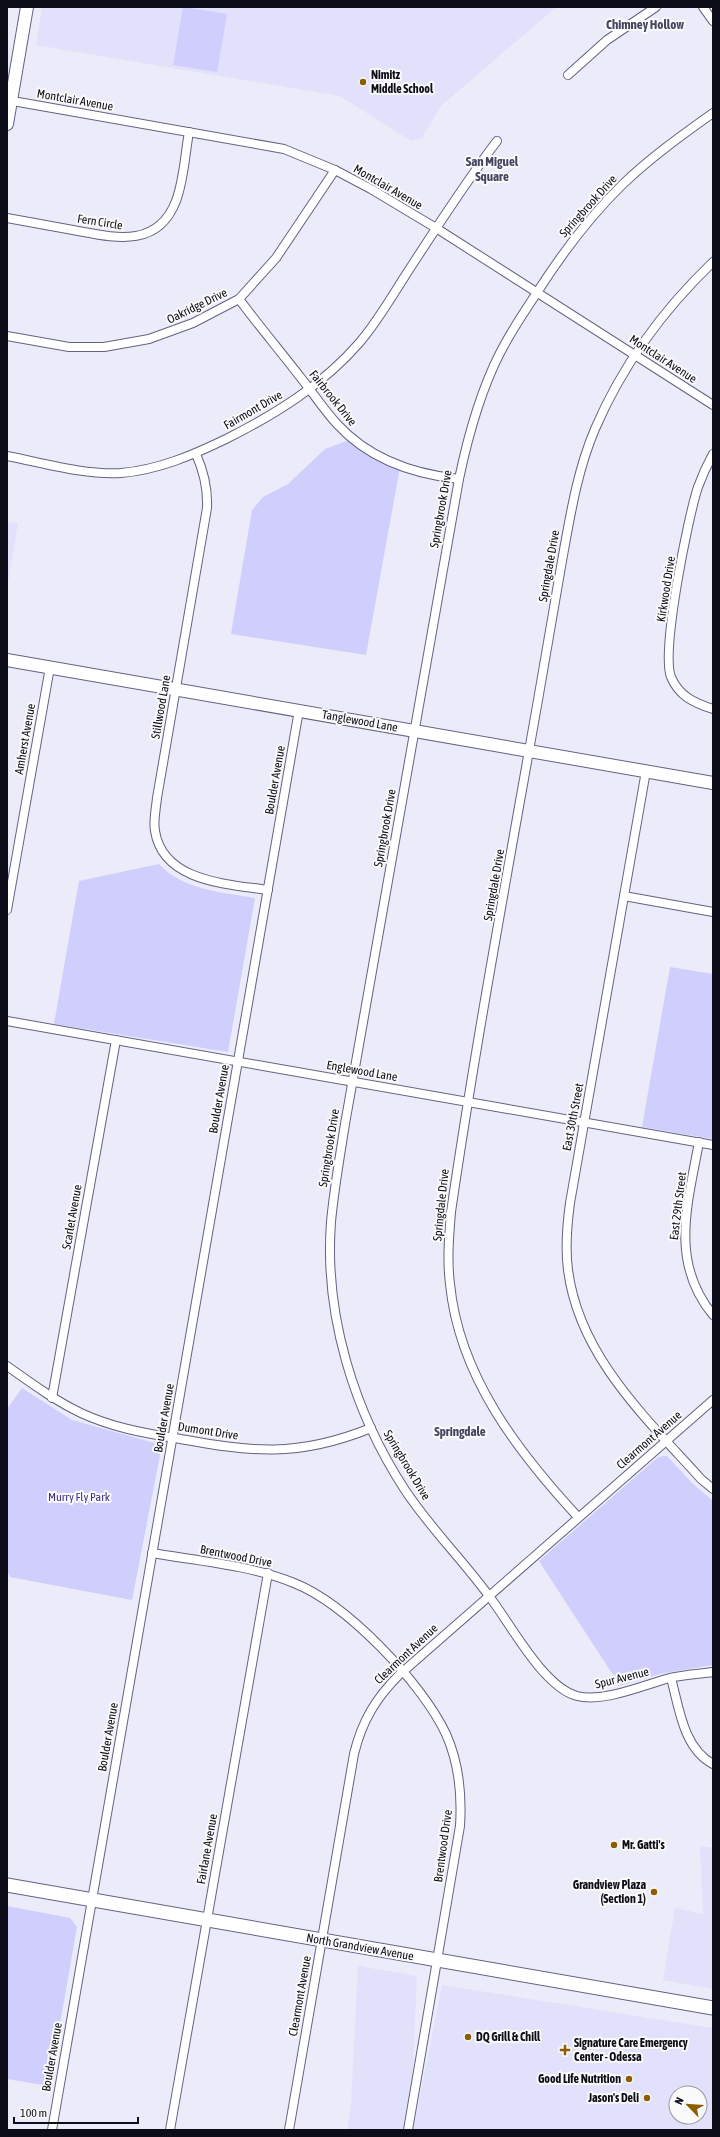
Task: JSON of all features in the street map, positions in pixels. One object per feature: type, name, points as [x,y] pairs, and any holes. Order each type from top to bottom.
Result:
[{"type":"main road","points":[[7,124],[9,100],[27,7]]},
{"type":"main road","name":"Tanglewood Lane","points":[[7,660],[713,783]]},
{"type":"main road","name":"North Grandview Avenue","points":[[7,1885],[713,2008]]},
{"type":"street","points":[[568,74],[607,40],[656,7]]},
{"type":"street","points":[[703,7],[713,21]]},
{"type":"street","name":"Montclair Avenue","points":[[9,100],[284,149],[335,170],[371,189],[436,228],[713,405]]},
{"type":"street","name":"Springbrook Drive","points":[[489,1595],[430,1524],[406,1492],[389,1464],[371,1428],[352,1377],[339,1332],[332,1282],[331,1223],[335,1185],[459,479],[466,447],[480,401],[500,353],[522,313],[571,243],[606,201],[655,156],[713,113]]},
{"type":"street","name":"Fern Circle","points":[[7,218],[112,238],[132,238],[150,231],[166,218],[176,201],[189,132]]},
{"type":"street","points":[[436,228],[450,209],[464,184],[497,141]]},
{"type":"street","name":"Oakridge Drive","points":[[7,336],[69,347],[104,347],[127,344],[172,332],[239,299],[276,258],[335,170]]},
{"type":"street","name":"Fairmont Drive","points":[[7,456],[73,469],[119,473],[147,470],[196,454],[260,422],[310,388],[338,364],[361,341],[436,228]]},
{"type":"street","name":"Springdale Drive","points":[[578,1517],[548,1484],[504,1426],[480,1383],[459,1329],[450,1285],[449,1236],[459,1157],[529,751],[578,479],[600,419],[612,392],[635,355],[685,290],[713,262]]},
{"type":"street","name":"Fairbrook Drive","points":[[239,299],[336,423],[363,447],[375,455],[407,470],[459,479]]},
{"type":"street","name":"Stillwood Lane","points":[[196,454],[204,471],[208,490],[207,508],[157,798],[154,822],[157,841],[168,859],[185,872],[222,883],[268,890]]},
{"type":"street","name":"Kirkwood Drive","points":[[713,454],[698,488],[692,511],[668,655],[671,676],[681,693],[696,703],[713,709]]},
{"type":"street","name":"Amherst Avenue","points":[[7,910],[50,667]]},
{"type":"street","name":"Boulder Avenue","points":[[52,2130],[299,710]]},
{"type":"street","name":"East 30th Street","points":[[646,771],[585,1122],[573,1182],[567,1228],[566,1252],[571,1287],[584,1329],[601,1360],[638,1408],[701,1479],[713,1489]]},
{"type":"street","points":[[624,896],[713,912]]},
{"type":"street","name":"Englewood Lane","points":[[7,1021],[713,1145]]},
{"type":"street","name":"Scarlet Avenue","points":[[52,1398],[116,1040]]},
{"type":"street","name":"East 29th Street","points":[[699,1142],[690,1193],[684,1246],[694,1284],[713,1315]]},
{"type":"street","name":"Dumont Drive","points":[[7,1366],[52,1398],[82,1414],[133,1431],[172,1438],[234,1448],[286,1450],[313,1447],[342,1440],[371,1428]]},
{"type":"street","name":"Clearmont Avenue","points":[[289,2130],[354,1754],[360,1731],[369,1710],[382,1691],[403,1672],[713,1400]]},
{"type":"street","name":"Brentwood Drive","points":[[152,1553],[268,1573],[308,1589],[342,1611],[403,1672],[431,1708],[446,1735],[453,1753],[460,1791],[460,1826],[408,2130]]},
{"type":"street","name":"Fairlane Avenue","points":[[170,2130],[268,1573]]},
{"type":"street","name":"Spur Avenue","points":[[489,1595],[539,1666],[551,1680],[570,1694],[586,1698],[598,1697],[672,1678],[713,1672]]},
{"type":"street","points":[[672,1678],[689,1739],[701,1757],[713,1764]]},
{"type":"shaded area","name":"Nimitz Middle School","points":[[42,7],[556,7],[441,106],[422,138],[411,141],[340,96],[36,45]]},
{"type":"shaded area","points":[[7,522],[18,523],[7,589]]},
{"type":"shaded area","points":[[700,1846],[713,1848],[713,1989],[663,1980],[675,1908],[703,1914]]},
{"type":"shaded area","points":[[358,1966],[417,1976],[411,2110],[408,2130],[347,2130],[351,2104]]},
{"type":"shaded area","points":[[442,1985],[713,2028],[713,2130],[413,2130]]},
{"type":"green space","points":[[183,7],[227,14],[217,72],[173,65]]},
{"type":"green space","points":[[352,439],[400,467],[366,655],[231,634],[252,510],[263,497],[288,484],[325,449]]},
{"type":"green space","points":[[159,864],[169,873],[191,885],[255,898],[228,1052],[54,1024],[79,881]]},
{"type":"green space","points":[[670,967],[713,974],[713,1139],[642,1127]]},
{"type":"green space","name":"Murry Fly Park","points":[[22,1388],[72,1420],[162,1445],[132,1600],[10,1577],[7,1570],[7,1409]]},
{"type":"green space","points":[[667,1456],[692,1483],[713,1501],[713,1665],[664,1673],[618,1686],[617,1681],[539,1561],[657,1458]]},
{"type":"green space","points":[[7,1906],[70,1918],[77,1927],[49,2086],[7,2079]]},
{"type":"place","name":"Nimitz Middle School","points":[[363,82]]},
{"type":"place","name":"Mr. Gatti's","points":[[614,1845]]},
{"type":"place","name":"Grandview Plaza (Section 1)","points":[[654,1892]]},
{"type":"place","name":"DQ Grill & Chill","points":[[468,2037]]},
{"type":"place","name":"Signature Care Emergency Center - Odessa","points":[[565,2050]]},
{"type":"place","name":"Good Life Nutrition","points":[[629,2079]]},
{"type":"place","name":"Jason's Deli","points":[[647,2098]]},
{"type":"district","name":"Chimney Hollow","points":[[645,24]]},
{"type":"district","name":"San Miguel Square","points":[[492,168]]},
{"type":"district","name":"Springdale","points":[[460,1431]]}]
